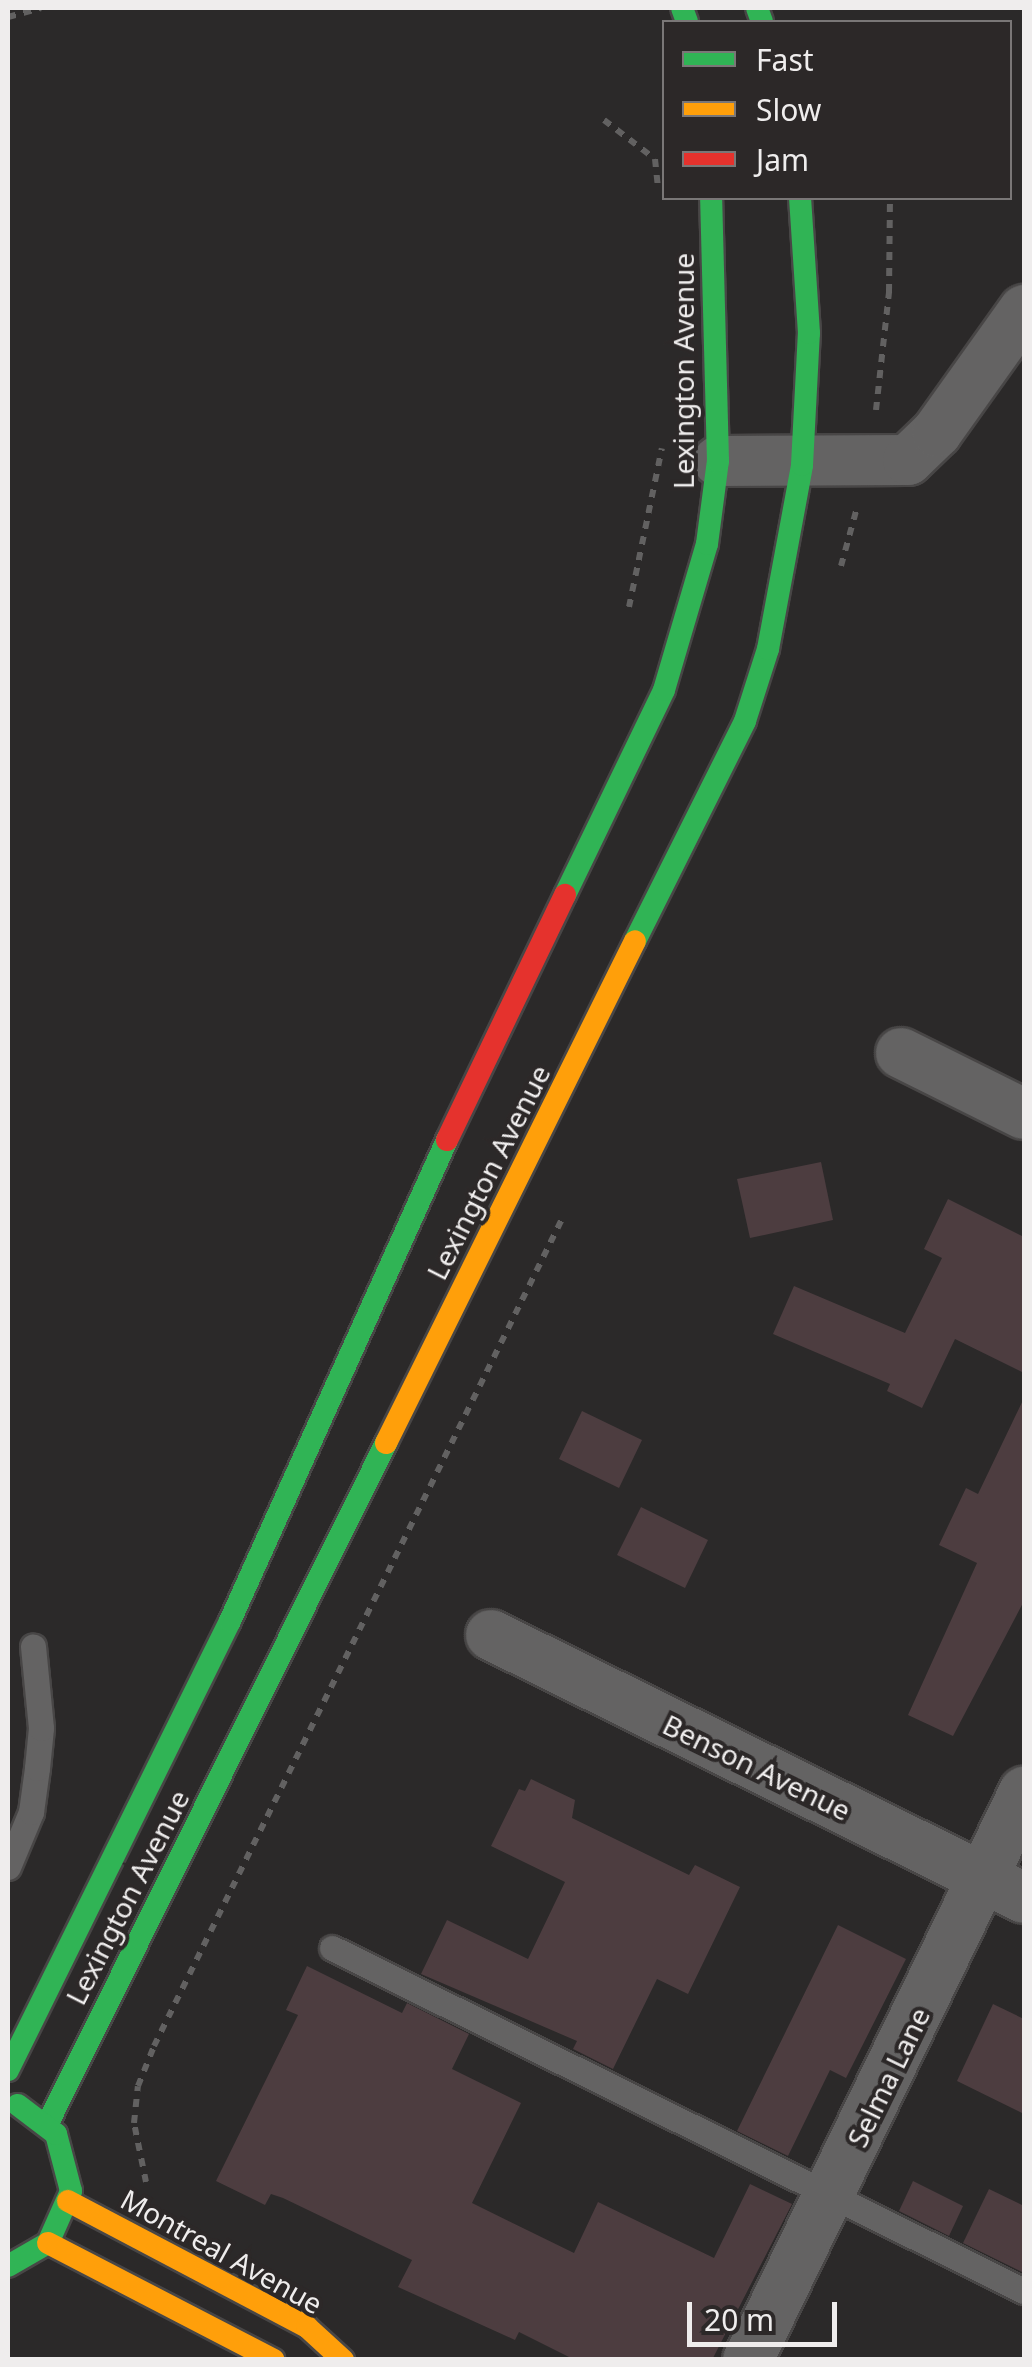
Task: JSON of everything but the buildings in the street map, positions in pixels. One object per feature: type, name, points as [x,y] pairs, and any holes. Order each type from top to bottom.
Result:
[{"type":"street","name":"Lexington Avenue","points":[[8,2070],[230,1621],[397,1245],[632,764],[687,622],[718,461],[711,200]]},
{"type":"street","name":"Lexington Avenue","points":[[47,2125],[745,721],[780,594],[802,465],[809,333],[800,200]]},
{"type":"street","points":[[718,461],[868,465],[908,460],[937,432],[1024,310]]},
{"type":"street","points":[[901,1053],[1024,1114]]},
{"type":"street","name":"Benson Avenue","points":[[490,1635],[1004,1888]]},
{"type":"street","name":"Selma Lane","points":[[748,2360],[832,2196],[1004,1888],[1024,1792]]},
{"type":"street","points":[[8,2100],[47,2125],[68,2162],[68,2201],[48,2243],[8,2266]]},
{"type":"street","name":"Montreal Avenue","points":[[68,2201],[307,2327],[343,2360]]},
{"type":"street","points":[[48,2243],[274,2360]]},
{"type":"lane","points":[[8,1867],[31,1812],[37,1768],[41,1728],[32,1646]]},
{"type":"lane","points":[[332,1948],[1024,2291]]},
{"type":"path","points":[[8,17],[41,8]]},
{"type":"path","points":[[604,120],[656,159],[658,193]]},
{"type":"path","points":[[868,465],[889,292],[890,200]]},
{"type":"path","points":[[626,622],[663,443]]},
{"type":"traffic: fast","points":[[682,8],[686,20]]},
{"type":"traffic: fast","points":[[757,8],[761,20]]},
{"type":"traffic: fast","points":[[565,895],[664,690],[707,544],[718,461],[711,200]]},
{"type":"traffic: fast","points":[[635,941],[745,721],[768,649],[802,465],[809,333],[800,200]]},
{"type":"traffic: fast","points":[[8,2070],[230,1621],[447,1140]]},
{"type":"traffic: fast","points":[[47,2125],[386,1443]]},
{"type":"traffic: fast","points":[[8,2266],[48,2243],[71,2191],[56,2134],[18,2105]]},
{"type":"traffic: slow","points":[[386,1443],[635,941]]},
{"type":"traffic: slow","points":[[68,2201],[307,2327],[343,2360]]},
{"type":"traffic: slow","points":[[48,2243],[274,2360]]},
{"type":"traffic: jam","points":[[447,1140],[565,895]]}]
